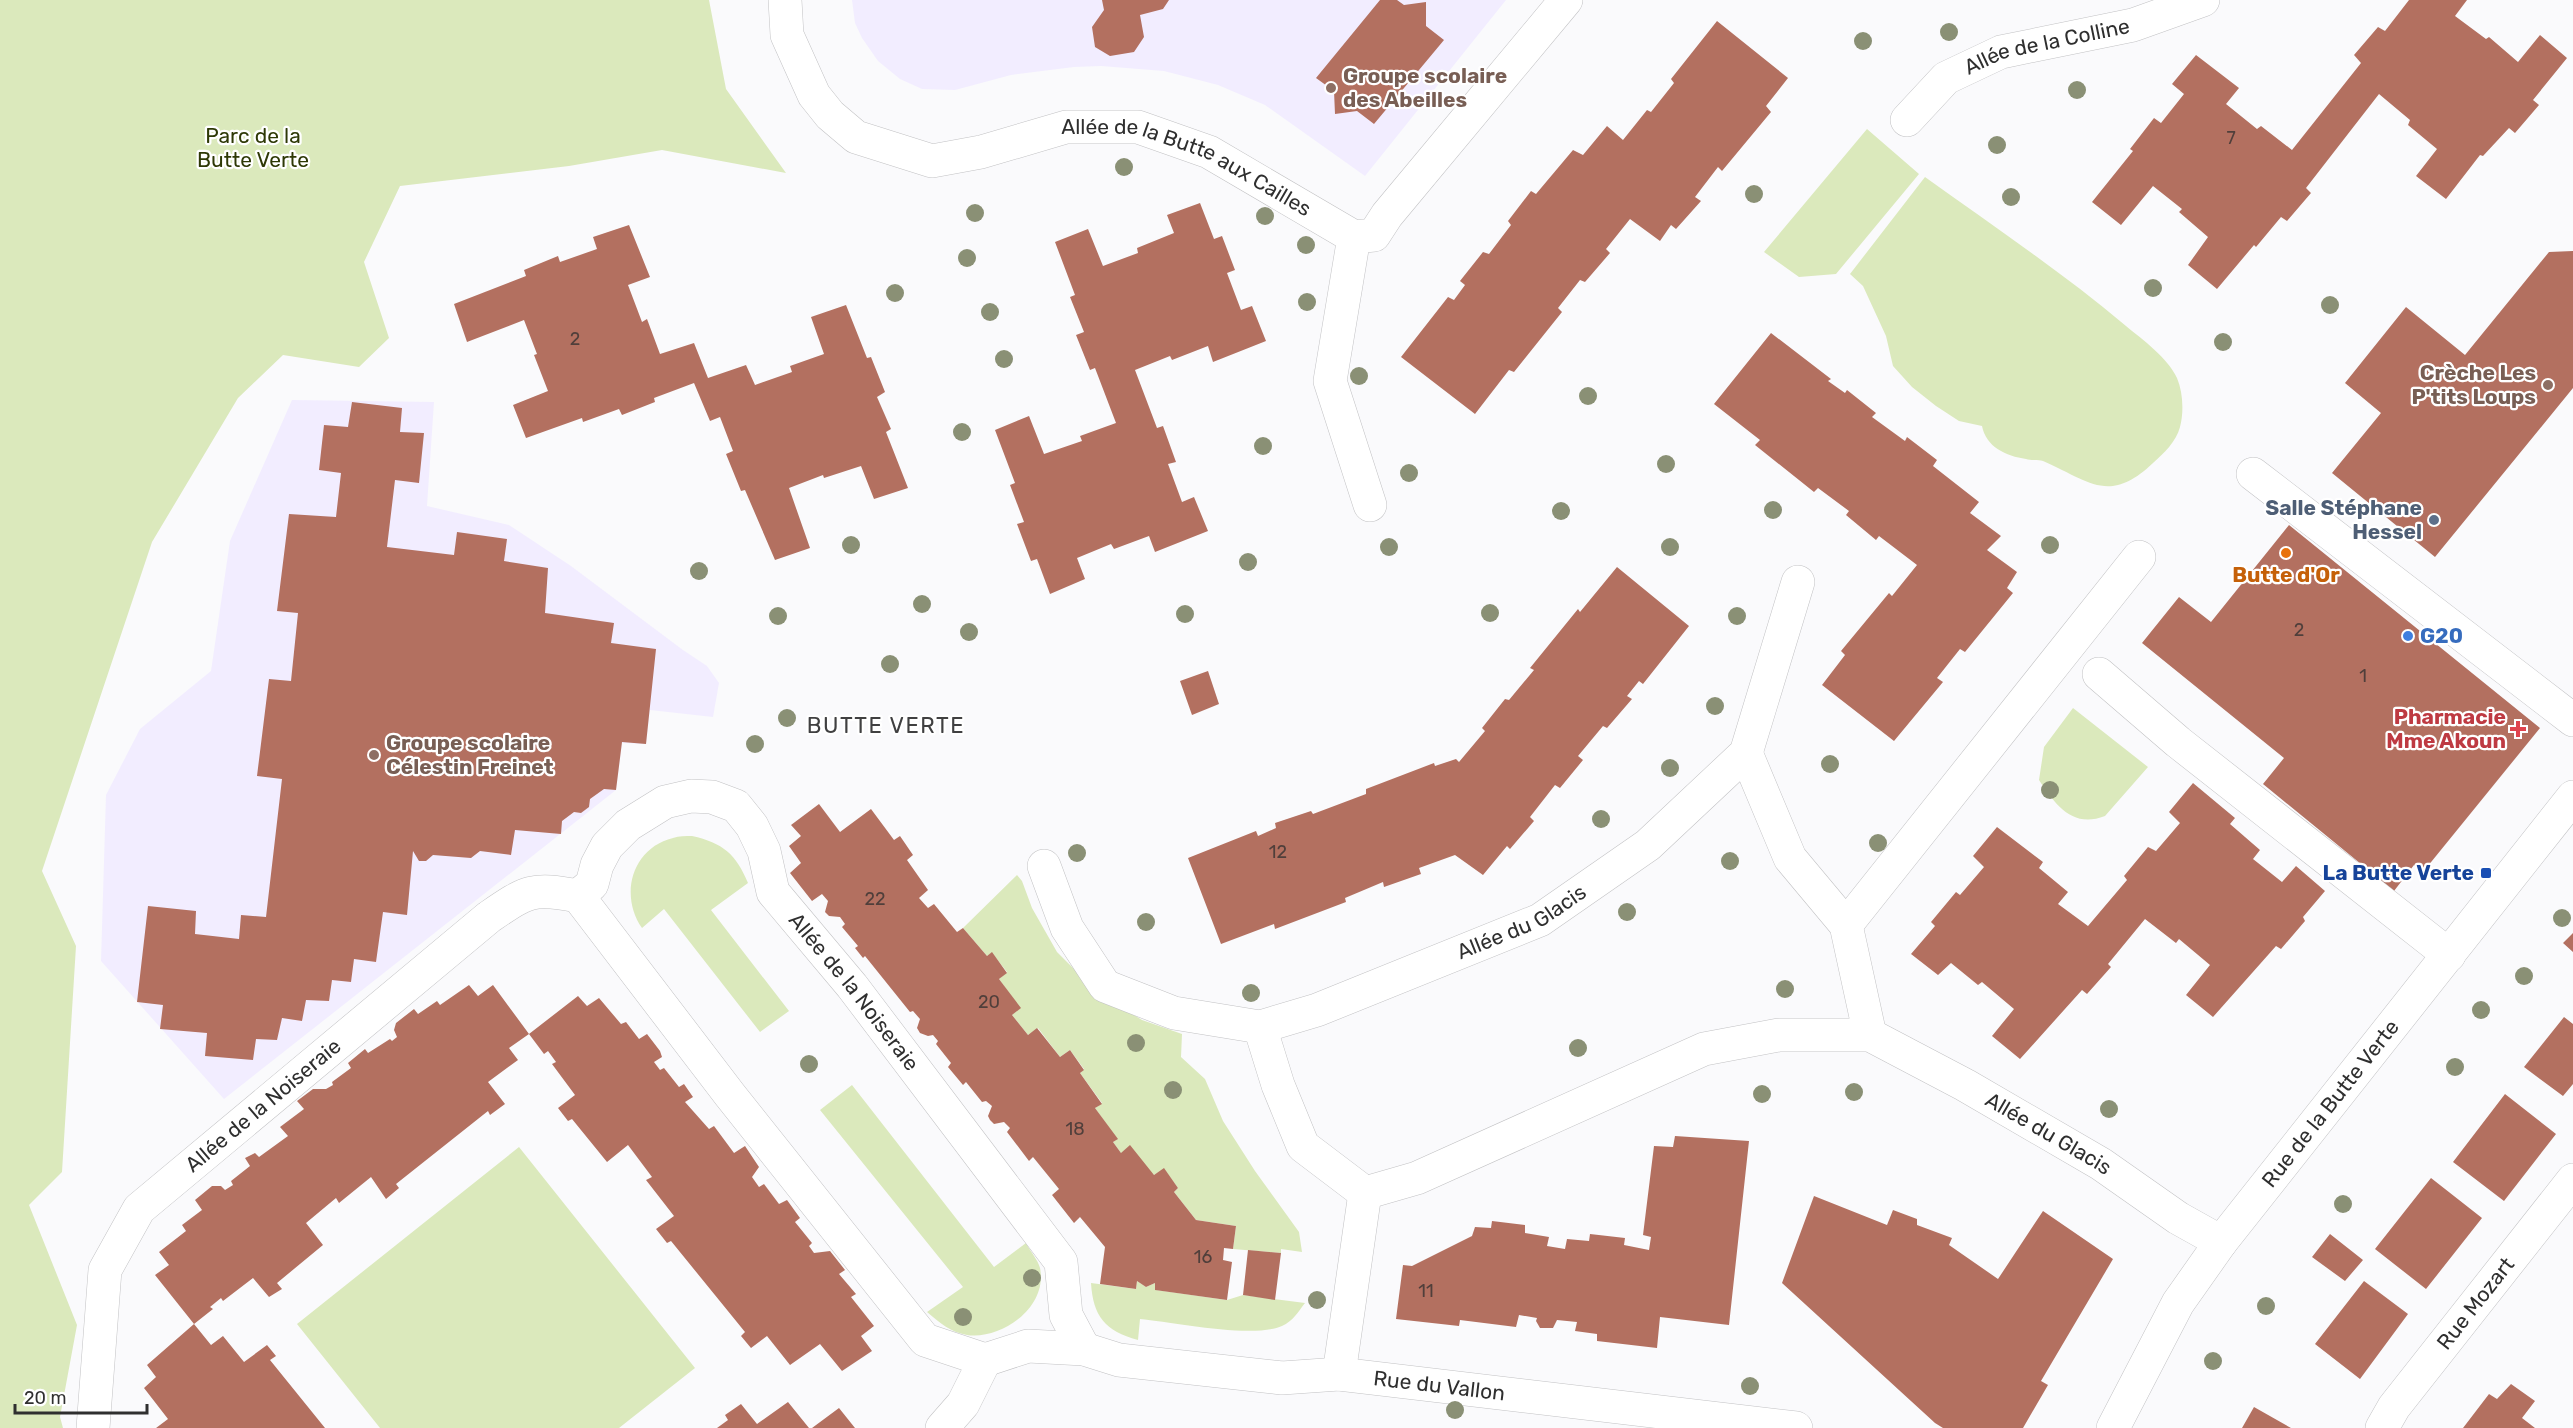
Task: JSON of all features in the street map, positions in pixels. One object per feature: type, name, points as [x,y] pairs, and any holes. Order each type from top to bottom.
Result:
[{"type":"street","name":"Allée de la Butte aux Cailles","points":[[785,0],[787,35],[814,95],[830,115],[856,137],[932,161],[981,152],[1066,127],[1138,127],[1209,152],[1354,237]]},
{"type":"street","points":[[1370,505],[1330,381],[1354,237],[1374,235],[1387,215],[1566,0]]},
{"type":"street","name":"Allée de la Colline","points":[[1907,120],[1946,78],[2001,52],[2133,25],[2203,0]]},
{"type":"street","points":[[2253,474],[2573,720]]},
{"type":"street","points":[[1846,925],[2139,557]]},
{"type":"street","points":[[1798,582],[1746,753],[1790,858],[1846,925],[1870,1035]]},
{"type":"street","points":[[2099,674],[2178,742],[2449,955]]},
{"type":"street","name":"Allée du Glacis","points":[[1044,866],[1067,928],[1105,986],[1174,1013],[1260,1027],[1317,1010],[1540,920],[1648,844],[1746,753]]},
{"type":"street","name":"Allée de la Noiseraie","points":[[93,1428],[105,1270],[139,1209],[489,917],[523,894],[549,890],[578,896],[592,884],[597,865],[607,846],[628,825],[665,802],[691,796],[712,797],[736,806],[752,826],[765,851],[773,892],[852,986],[1061,1262],[1066,1315],[1084,1349]]},
{"type":"street","name":"Rue de la Butte Verte","points":[[2113,1428],[2178,1303],[2221,1242],[2573,796]]},
{"type":"street","points":[[578,896],[730,1095],[925,1340],[985,1360],[963,1404],[942,1428]]},
{"type":"street","points":[[1260,1027],[1278,1085],[1303,1146],[1365,1193],[1340,1374]]},
{"type":"street","name":"Allée du Glacis","points":[[1365,1193],[1418,1178],[1704,1049],[1779,1035],[1870,1035],[1965,1085],[2101,1164],[2178,1218],[2221,1242]]},
{"type":"street","name":"Rue Mozart","points":[[2382,1428],[2408,1389],[2573,1180]]},
{"type":"street","name":"Rue du Vallon","points":[[985,1360],[1029,1346],[1084,1349],[1119,1360],[1282,1378],[1340,1374],[1796,1428]]},
{"type":"shaded area","name":"Groupe scolaire des Abeilles","points":[[852,0],[1506,0],[1365,176],[1265,105],[1218,85],[1164,71],[1101,66],[1074,67],[1011,75],[955,90],[922,89],[900,79],[878,61],[855,23]]},
{"type":"shaded area","name":"Groupe scolaire Célestin Freinet","points":[[292,400],[434,402],[427,506],[509,525],[571,566],[707,666],[719,683],[713,717],[650,710],[646,744],[622,743],[616,790],[224,1099],[101,961],[106,795],[140,729],[211,671],[230,541]]},
{"type":"green space","name":"Parc de la Butte Verte","points":[[0,0],[709,0],[726,89],[786,173],[662,150],[569,166],[400,186],[364,262],[389,338],[359,367],[283,355],[238,398],[152,542],[42,871],[76,946],[62,1172],[29,1205],[77,1325],[60,1417],[63,1428],[0,1428]]},
{"type":"green space","points":[[1867,129],[1919,174],[1836,274],[1799,277],[1764,252]]},
{"type":"green space","points":[[1925,177],[2077,287],[2147,343],[2173,370],[2182,396],[2180,427],[2169,447],[2138,476],[2111,486],[2099,485],[2043,461],[2019,458],[2004,453],[1992,445],[1982,426],[1959,421],[1936,406],[1912,387],[1893,366],[1886,336],[1863,286],[1850,274]]},
{"type":"green space","points":[[2073,708],[2148,767],[2105,816],[2093,819],[2074,817],[2066,812],[2051,798],[2039,780],[2044,747]]},
{"type":"green space","points":[[692,836],[712,842],[727,851],[739,864],[748,883],[711,910],[789,1011],[760,1032],[664,909],[642,928],[635,915],[631,901],[631,888],[639,862],[659,843],[675,837]]},
{"type":"green space","points":[[1017,875],[1022,881],[1032,908],[1057,952],[1097,992],[1142,1020],[1182,1034],[1181,1057],[1205,1079],[1223,1121],[1255,1171],[1299,1232],[1302,1252],[1281,1249],[1281,1253],[1233,1249],[1236,1226],[1196,1220],[1174,1192],[1178,1188],[1164,1169],[1154,1175],[1121,1153],[1113,1142],[1117,1139],[1095,1108],[1102,1103],[1080,1073],[1084,1069],[1070,1050],[1060,1057],[1038,1028],[1028,1035],[1012,1015],[1020,1008],[999,979],[1007,972],[992,953],[987,956],[963,928]]},
{"type":"green space","points":[[852,1085],[994,1267],[1026,1243],[1039,1265],[1041,1282],[1030,1308],[1020,1318],[994,1332],[967,1335],[950,1329],[927,1312],[963,1287],[820,1110]]},
{"type":"green space","points":[[519,1147],[695,1368],[619,1428],[380,1428],[297,1324]]},
{"type":"green space","points":[[1137,1281],[1146,1287],[1155,1283],[1156,1290],[1227,1300],[1243,1295],[1305,1303],[1289,1322],[1269,1330],[1233,1330],[1140,1319],[1138,1340],[1117,1332],[1103,1320],[1095,1305],[1091,1283],[1136,1289]]},
{"type":"building","points":[[1102,0],[1169,0],[1163,9],[1140,15],[1144,37],[1134,52],[1110,56],[1095,47],[1092,27],[1104,10]]},
{"type":"building","points":[[1380,0],[1397,0],[1404,5],[1426,2],[1426,26],[1444,40],[1374,124],[1357,111],[1335,114],[1334,91],[1316,78]]},
{"type":"building","points":[[2409,0],[2467,0],[2455,16],[2486,39],[2489,37],[2518,62],[2540,35],[2567,58],[2533,100],[2539,105],[2515,133],[2509,128],[2483,156],[2480,155],[2446,199],[2416,176],[2437,149],[2408,125],[2410,120],[2379,94],[2306,188],[2311,193],[2287,221],[2281,217],[2217,289],[2188,265],[2208,237],[2179,212],[2182,209],[2153,186],[2121,225],[2092,202],[2133,151],[2130,149],[2154,118],[2161,123],[2184,94],[2172,84],[2196,55],[2239,88],[2226,104],[2257,129],[2261,126],[2292,150],[2361,63],[2354,55],[2378,27],[2385,31]]},
{"type":"building","points":[[1717,21],[1788,78],[1766,106],[1771,112],[1722,171],[1718,167],[1695,197],[1701,201],[1676,229],[1671,225],[1660,241],[1630,219],[1606,249],[1610,253],[1585,282],[1580,280],[1558,308],[1562,312],[1514,372],[1509,370],[1475,414],[1401,357],[1448,297],[1454,300],[1465,285],[1460,281],[1483,252],[1489,254],[1511,225],[1508,221],[1531,191],[1536,194],[1573,150],[1583,155],[1607,126],[1623,140],[1647,110],[1651,112],[1674,83],[1671,79]]},
{"type":"building","points":[[1200,203],[1214,239],[1222,236],[1235,270],[1227,273],[1241,310],[1252,306],[1266,341],[1213,362],[1208,346],[1172,360],[1170,356],[1135,370],[1157,428],[1163,426],[1176,462],[1168,464],[1182,502],[1194,497],[1208,531],[1155,552],[1149,536],[1114,549],[1111,544],[1077,558],[1085,579],[1050,594],[1037,559],[1031,561],[1017,524],[1024,522],[1010,485],[1015,483],[995,430],[1029,416],[1044,454],[1082,441],[1080,436],[1116,423],[1095,368],[1090,370],[1076,335],[1084,332],[1070,297],[1075,295],[1055,242],[1088,229],[1103,266],[1138,253],[1137,248],[1174,233],[1167,215]]},
{"type":"building","points":[[629,225],[650,277],[628,285],[642,322],[647,319],[660,354],[694,343],[708,378],[746,365],[755,385],[792,372],[790,366],[824,354],[811,317],[846,305],[867,358],[871,357],[885,392],[877,397],[891,429],[886,432],[908,488],[874,499],[861,466],[824,478],[823,475],[789,488],[810,548],[775,560],[745,490],[741,491],[726,454],[733,451],[720,417],[710,421],[694,383],[654,398],[655,402],[622,415],[619,409],[583,422],[582,418],[526,438],[513,405],[548,391],[524,320],[467,342],[454,304],[526,276],[524,270],[558,256],[560,262],[597,249],[593,237]]},
{"type":"building","points":[[2573,251],[2573,388],[2435,557],[2332,473],[2381,413],[2345,383],[2406,307],[2465,355],[2549,252]]},
{"type":"building","points":[[1771,333],[1831,379],[1828,381],[1845,393],[1847,390],[1876,413],[1872,417],[1905,441],[1907,437],[1937,460],[1933,466],[1979,502],[1970,513],[2001,536],[1987,550],[2017,572],[2007,588],[2013,593],[1965,652],[1960,649],[1937,678],[1943,682],[1894,741],[1822,685],[1845,655],[1841,651],[1889,593],[1892,596],[1917,565],[1879,536],[1876,540],[1846,515],[1849,511],[1818,488],[1814,492],[1755,445],[1760,440],[1714,404]]},
{"type":"building","name":"Groupe scolaire Célestin Freinet","points":[[352,402],[402,408],[400,432],[424,433],[419,483],[395,480],[387,547],[454,555],[457,532],[507,539],[504,561],[548,568],[545,613],[614,623],[611,643],[656,649],[646,744],[622,742],[616,790],[604,789],[590,799],[589,807],[581,813],[574,812],[562,821],[561,834],[515,830],[511,855],[480,851],[471,858],[433,855],[426,861],[419,861],[413,851],[407,915],[383,912],[376,962],[354,959],[351,982],[332,980],[329,1001],[306,1000],[302,1021],[282,1018],[277,1040],[256,1039],[253,1060],[205,1056],[207,1033],[160,1029],[163,1005],[137,1002],[148,906],[196,911],[195,934],[239,939],[241,915],[266,917],[282,779],[257,776],[269,679],[291,681],[298,613],[277,611],[289,514],[336,517],[341,473],[319,470],[324,425],[348,427]]},
{"type":"building","points":[[2289,525],[2540,728],[2423,872],[2414,865],[2394,891],[2263,784],[2284,758],[2142,643],[2179,597],[2211,622]]},
{"type":"building","points":[[1617,567],[1689,626],[1643,684],[1639,681],[1627,696],[1632,699],[1607,728],[1603,726],[1578,756],[1583,760],[1560,788],[1555,785],[1530,817],[1534,821],[1510,849],[1507,846],[1483,875],[1455,855],[1419,868],[1421,874],[1384,887],[1383,882],[1345,898],[1346,902],[1275,929],[1274,924],[1221,944],[1188,858],[1256,831],[1258,836],[1276,828],[1275,823],[1311,811],[1313,814],[1366,794],[1366,789],[1434,763],[1435,766],[1456,759],[1459,762],[1485,731],[1482,728],[1505,699],[1509,700],[1534,670],[1530,668],[1578,609],[1580,612]]},
{"type":"building","points":[[1208,671],[1219,704],[1192,715],[1180,681]]},
{"type":"building","points":[[2193,783],[2235,818],[2230,824],[2260,850],[2253,859],[2282,882],[2296,866],[2325,891],[2303,917],[2305,921],[2281,949],[2276,946],[2213,1017],[2186,995],[2210,965],[2179,939],[2176,943],[2145,919],[2108,964],[2111,967],[2087,994],[2082,990],[2020,1059],[1992,1036],[2014,1009],[1982,982],[1978,985],[1951,963],[1938,975],[1911,954],[1935,926],[1931,922],[1956,892],[1960,895],[1984,867],[1973,856],[1997,827],[2043,862],[2039,868],[2068,892],[2058,904],[2088,926],[2127,880],[2124,876],[2148,847],[2156,851],[2180,823],[2169,812]]},
{"type":"building","points":[[819,804],[840,832],[871,809],[894,840],[900,836],[913,855],[907,860],[928,890],[919,898],[928,908],[934,904],[957,932],[963,928],[987,956],[992,952],[1007,973],[999,979],[1021,1008],[1012,1015],[1028,1035],[1037,1028],[1060,1057],[1070,1050],[1084,1070],[1080,1073],[1102,1104],[1095,1108],[1118,1139],[1113,1142],[1121,1153],[1130,1145],[1154,1175],[1164,1168],[1178,1188],[1174,1192],[1196,1220],[1236,1226],[1233,1249],[1224,1248],[1223,1260],[1232,1262],[1227,1300],[1155,1290],[1155,1283],[1146,1287],[1137,1281],[1136,1289],[1100,1284],[1105,1247],[1080,1217],[1074,1223],[1052,1195],[1059,1189],[1033,1157],[1029,1161],[1007,1132],[1010,1128],[1004,1122],[994,1124],[990,1120],[988,1116],[992,1106],[986,1101],[982,1102],[966,1082],[963,1085],[948,1067],[951,1063],[936,1044],[938,1041],[933,1035],[920,1033],[917,1028],[920,1019],[913,1011],[910,1012],[865,956],[863,958],[855,948],[858,946],[842,927],[845,924],[840,917],[829,916],[825,912],[828,901],[822,894],[812,901],[790,873],[801,863],[789,846],[801,836],[791,825]]},
{"type":"building","points":[[2573,933],[2573,952],[2563,943]]},
{"type":"building","points":[[469,985],[478,996],[493,985],[529,1034],[509,1048],[518,1060],[488,1082],[505,1104],[490,1115],[488,1111],[396,1184],[399,1188],[386,1199],[371,1177],[339,1203],[336,1198],[306,1223],[323,1245],[277,1283],[282,1289],[269,1297],[253,1278],[223,1301],[221,1298],[210,1307],[213,1309],[194,1324],[155,1275],[169,1265],[159,1252],[186,1231],[182,1225],[202,1210],[195,1200],[212,1186],[221,1186],[225,1190],[233,1185],[231,1181],[250,1166],[245,1158],[255,1153],[259,1157],[288,1136],[280,1127],[304,1109],[297,1101],[313,1089],[326,1089],[333,1085],[332,1082],[351,1068],[348,1063],[365,1049],[368,1053],[390,1039],[392,1041],[397,1037],[394,1030],[396,1023],[414,1009],[418,1014],[437,1001],[440,1005]]},
{"type":"building","points":[[578,996],[587,1006],[599,998],[621,1024],[626,1022],[639,1039],[647,1034],[662,1057],[654,1062],[660,1070],[664,1068],[679,1087],[684,1084],[693,1097],[685,1102],[709,1129],[714,1126],[734,1153],[745,1146],[759,1167],[752,1177],[759,1187],[764,1184],[779,1204],[787,1200],[800,1218],[795,1222],[812,1243],[809,1246],[814,1253],[830,1251],[845,1270],[839,1274],[856,1294],[851,1297],[874,1326],[861,1336],[872,1351],[842,1371],[820,1344],[790,1365],[767,1336],[751,1348],[741,1336],[745,1332],[671,1241],[667,1243],[656,1229],[674,1216],[646,1180],[652,1177],[628,1145],[607,1162],[572,1119],[568,1121],[558,1108],[575,1095],[552,1064],[556,1062],[548,1051],[544,1054],[529,1034]]},
{"type":"building","points":[[2564,1017],[2573,1024],[2573,1084],[2563,1096],[2524,1067]]},
{"type":"building","points":[[2505,1094],[2556,1134],[2504,1201],[2453,1162]]},
{"type":"building","points":[[1675,1136],[1749,1141],[1729,1325],[1660,1317],[1657,1348],[1597,1341],[1597,1334],[1575,1331],[1577,1322],[1557,1320],[1553,1328],[1540,1328],[1536,1321],[1537,1318],[1519,1315],[1516,1327],[1460,1320],[1459,1326],[1396,1319],[1403,1265],[1412,1266],[1472,1236],[1475,1227],[1491,1228],[1492,1221],[1525,1225],[1525,1233],[1549,1237],[1547,1246],[1565,1249],[1567,1239],[1589,1241],[1590,1234],[1625,1238],[1624,1245],[1649,1250],[1651,1237],[1643,1235],[1654,1146],[1673,1147]]},
{"type":"building","points":[[2431,1178],[2482,1218],[2426,1289],[2375,1249]]},
{"type":"building","points":[[1814,1196],[1887,1225],[1893,1210],[1917,1219],[1917,1225],[1952,1238],[1949,1245],[1998,1279],[2043,1211],[2113,1259],[2041,1381],[2048,1385],[2023,1428],[1943,1428],[1782,1283]]},
{"type":"building","points":[[2330,1234],[2363,1260],[2345,1281],[2312,1257]]},
{"type":"building","points":[[1248,1250],[1281,1253],[1275,1300],[1243,1295]]},
{"type":"building","points":[[2364,1281],[2408,1314],[2360,1379],[2315,1344]]},
{"type":"building","points":[[194,1324],[211,1345],[223,1336],[244,1362],[267,1345],[276,1356],[270,1360],[325,1428],[156,1428],[168,1419],[144,1388],[156,1377],[147,1365]]},
{"type":"building","points":[[2511,1384],[2535,1401],[2522,1418],[2535,1428],[2463,1428],[2489,1394],[2497,1399]]},
{"type":"building","points":[[788,1402],[809,1428],[717,1428],[728,1420],[725,1415],[741,1404],[757,1424]]},
{"type":"building","points":[[2254,1407],[2291,1428],[2242,1428]]},
{"type":"building","points":[[839,1408],[855,1428],[812,1428]]},
{"type":"place","name":"Groupe scolaire des Abeilles","points":[[1331,88]]},
{"type":"place","name":"Crèche Les P'tits Loups","points":[[2548,385]]},
{"type":"place","name":"Salle Stéphane Hessel","points":[[2434,520]]},
{"type":"place","name":"Butte d'Or","points":[[2286,553]]},
{"type":"place","name":"G20","points":[[2408,636]]},
{"type":"place","name":"Pharmacie Mme Akoun","points":[[2518,729]]},
{"type":"place","name":"Groupe scolaire Célestin Freinet","points":[[374,755]]},
{"type":"place","name":"La Butte Verte","points":[[2486,873]]},
{"type":"district","name":"BUTTE VERTE","points":[[886,725]]}]
